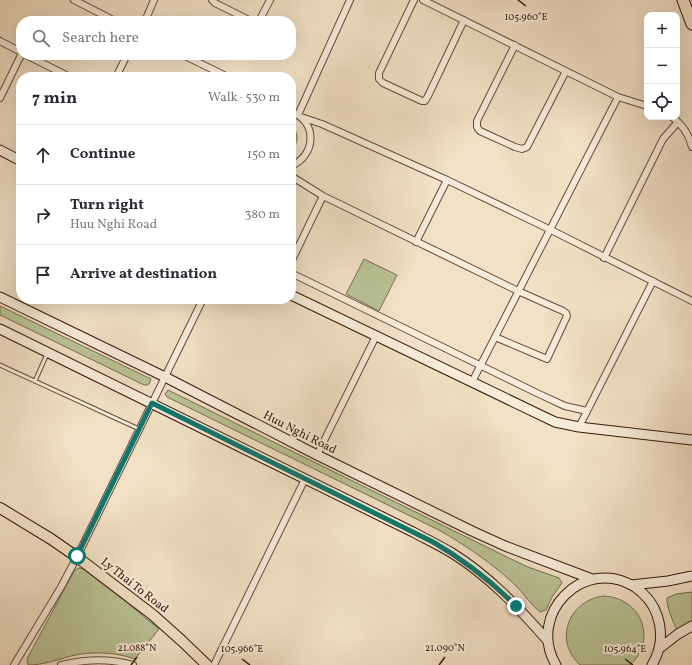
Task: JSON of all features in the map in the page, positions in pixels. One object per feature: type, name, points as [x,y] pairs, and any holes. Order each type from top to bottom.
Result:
[{"type":"highway","points":[[683,0],[692,24]]},
{"type":"main road","points":[[0,150],[16,158]]},
{"type":"main road","points":[[296,296],[555,422],[579,427],[692,440]]},
{"type":"main road","name":"Huu Nghi Road","points":[[0,297],[165,376],[317,454],[505,546],[592,579]]},
{"type":"main road","points":[[0,329],[414,532],[452,553],[502,592],[522,611],[548,640]]},
{"type":"main road","name":"Ly Thai To Road","points":[[0,508],[51,538],[77,556],[153,615],[182,640],[207,665]]},
{"type":"main road","points":[[631,585],[668,581],[692,576]]},
{"type":"main road","points":[[556,665],[550,654],[548,640],[548,624],[551,615],[561,598],[575,586],[592,579],[612,579],[631,585],[646,596],[656,611],[661,629],[660,648],[652,665]]},
{"type":"main road","points":[[660,648],[678,634],[692,626]]},
{"type":"street","points":[[74,0],[105,16]]},
{"type":"street","points":[[88,7],[91,0]]},
{"type":"street","points":[[146,16],[154,0]]},
{"type":"street","points":[[212,0],[214,4],[240,16]]},
{"type":"street","points":[[262,16],[270,0]]},
{"type":"street","points":[[300,116],[350,0]]},
{"type":"street","points":[[414,0],[379,72],[379,79],[383,83],[422,101],[425,101],[428,96],[464,20]]},
{"type":"street","points":[[423,0],[618,97],[644,105]]},
{"type":"street","points":[[0,41],[16,51]]},
{"type":"street","points":[[516,45],[477,121],[476,127],[480,131],[515,147],[522,149],[527,147],[566,71]]},
{"type":"street","points":[[0,98],[18,60]]},
{"type":"street","points":[[36,60],[59,72]]},
{"type":"street","points":[[118,72],[124,60]]},
{"type":"street","points":[[193,60],[218,72]]},
{"type":"street","points":[[472,382],[618,97]]},
{"type":"street","points":[[296,114],[322,124],[447,180],[551,230],[692,301]]},
{"type":"street","points":[[296,163],[302,160],[308,152],[310,146],[310,131],[300,116]]},
{"type":"street","points":[[676,120],[688,134],[692,147]]},
{"type":"street","points":[[604,258],[663,139],[678,122]]},
{"type":"street","points":[[296,179],[323,196],[566,313],[567,316],[547,359],[495,337]]},
{"type":"street","points":[[416,242],[447,180]]},
{"type":"street","points":[[296,252],[323,196]]},
{"type":"street","points":[[296,275],[565,406],[587,411]]},
{"type":"street","points":[[579,427],[653,281]]},
{"type":"street","points":[[14,665],[61,587],[201,304]]},
{"type":"street","points":[[317,454],[376,336]]},
{"type":"street","points":[[214,665],[306,479]]},
{"type":"street","points":[[61,665],[86,660],[109,660],[133,665]]},
{"type":"lane","points":[[35,381],[48,353]]},
{"type":"lane","points":[[0,365],[139,429]]},
{"type":"green space","points":[[364,259],[397,275],[379,311],[346,294]]},
{"type":"green space","points":[[0,306],[151,379],[149,384],[144,385],[0,315]]},
{"type":"green space","points":[[168,390],[509,558],[528,567],[559,578],[562,583],[552,597],[546,610],[540,612],[504,575],[477,554],[439,530],[167,397],[165,394]]},
{"type":"green space","points":[[79,568],[83,569],[125,601],[159,629],[135,659],[120,655],[95,653],[79,654],[44,663],[28,665],[27,659],[72,575],[75,570]]},
{"type":"green space","points":[[692,592],[692,622],[679,630],[676,628],[672,618],[667,598],[676,594]]},
{"type":"green space","points":[[604,596],[617,598],[628,604],[636,612],[641,622],[644,632],[643,644],[638,655],[630,665],[580,665],[572,655],[567,644],[566,633],[574,613],[582,605],[592,599]]},
{"type":"route","points":[[77,556],[152,403],[433,542],[452,553],[482,575],[516,606]]}]
